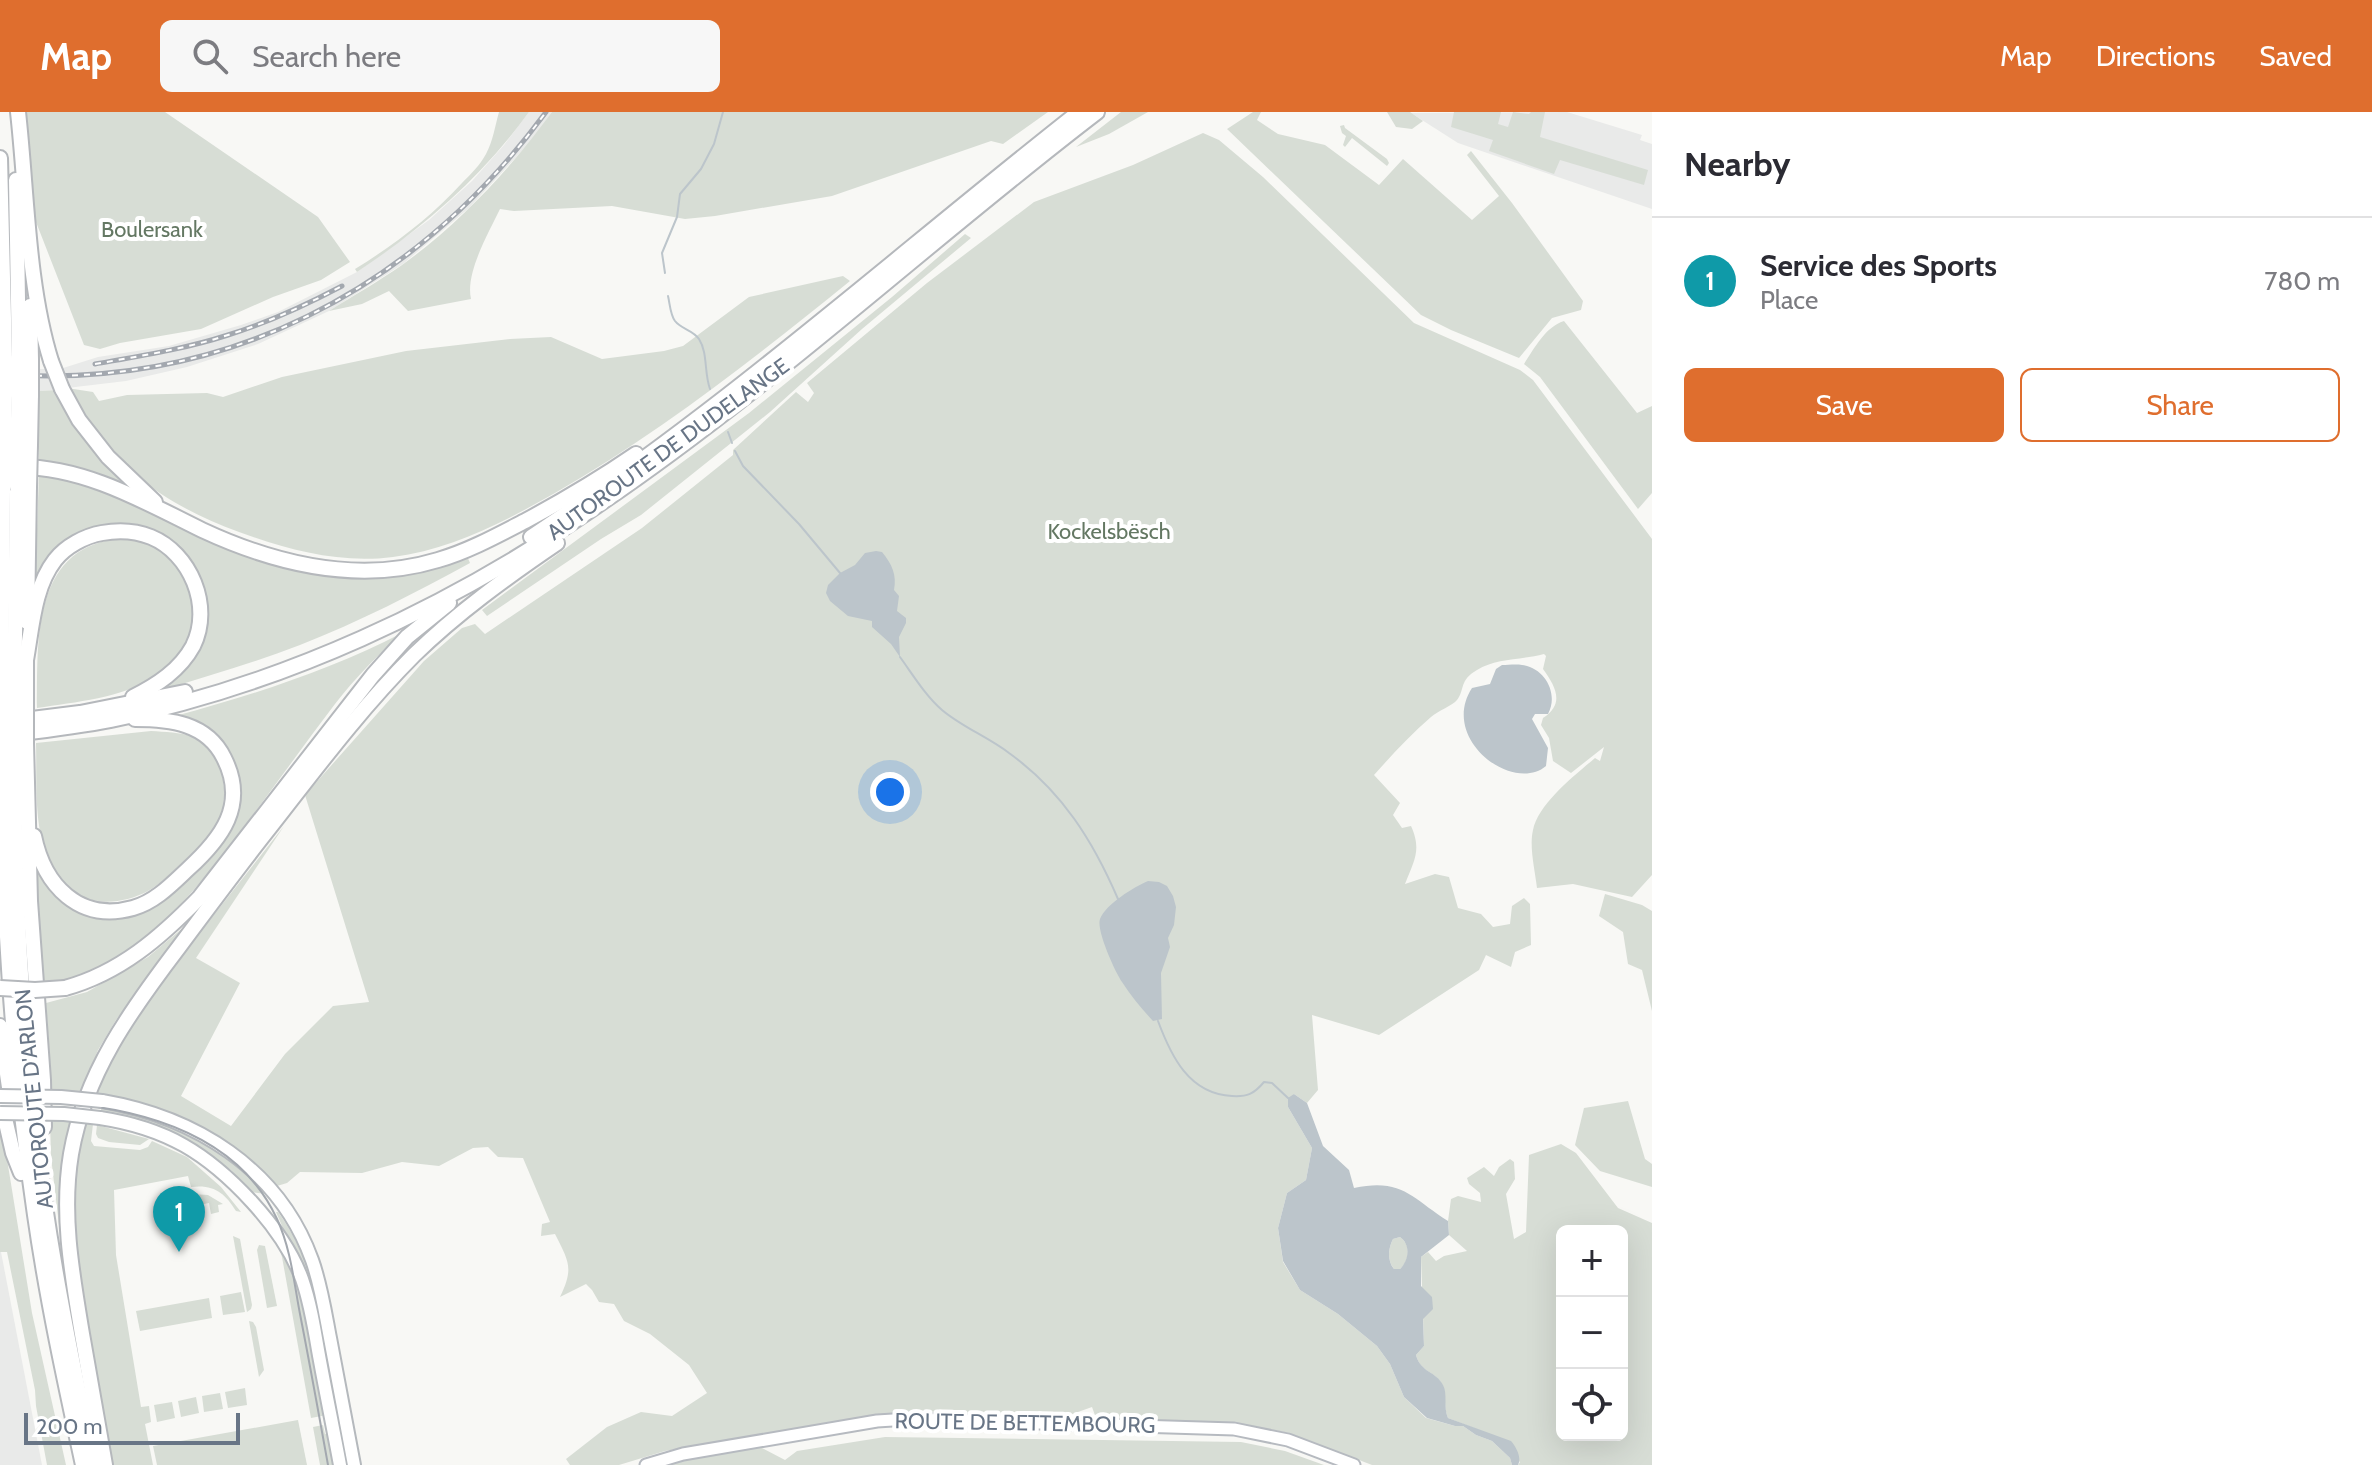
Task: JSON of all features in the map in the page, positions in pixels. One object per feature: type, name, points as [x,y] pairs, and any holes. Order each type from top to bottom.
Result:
[{"type":"highway","points":[[8,735],[13,709],[12,491],[17,445],[19,359],[18,224],[12,112]]},
{"type":"highway","points":[[18,112],[40,321],[51,361],[79,420],[120,471],[149,495],[161,510]]},
{"type":"highway","name":"AUTOROUTE DE DUDELANGE","points":[[111,714],[293,658],[381,620],[529,538],[683,431],[1079,112]]},
{"type":"highway","name":"AUTOROUTE DE DUDELANGE","points":[[8,735],[223,691],[352,644],[460,589],[533,547],[697,434],[1097,112]]},
{"type":"highway","points":[[0,158],[19,359]]},
{"type":"highway","points":[[0,239],[3,212]]},
{"type":"highway","points":[[26,660],[12,491],[29,226]]},
{"type":"highway","points":[[0,469],[24,467],[62,471],[107,486],[245,548],[310,566],[370,571],[438,560],[486,541],[568,497],[660,438],[683,431]]},
{"type":"highway","points":[[105,1465],[74,1288],[66,1217],[67,1184],[75,1132],[98,1068],[138,1001],[247,855],[369,703],[417,653],[472,605],[525,564],[594,518],[607,498]]},
{"type":"highway","points":[[111,531],[138,533],[151,537],[178,555],[190,572],[198,591],[199,628],[194,644],[175,670],[111,714],[193,727],[216,745],[231,775],[232,807],[220,835],[203,855],[153,899],[135,908],[114,911],[93,910],[77,903],[60,891],[43,868],[26,784],[8,735],[34,614],[44,579],[56,560],[87,537],[111,531]]},
{"type":"highway","points":[[0,988],[35,990],[83,983],[122,964],[171,927],[199,898],[353,700],[407,637],[439,610],[533,547]]},
{"type":"highway","name":"AUTOROUTE D'ARLON","points":[[8,735],[5,925],[17,1069],[35,1216],[83,1465]]},
{"type":"highway","name":"AUTOROUTE D'ARLON","points":[[8,735],[30,1080],[46,1214],[94,1465]]},
{"type":"highway","points":[[26,784],[44,1147],[74,1373]]},
{"type":"highway","points":[[0,1026],[42,1300],[55,1332]]},
{"type":"highway","points":[[0,1096],[13,1153],[21,1173]]},
{"type":"main road","points":[[0,1096],[102,1101],[175,1120],[209,1137],[242,1162],[281,1202],[304,1242],[318,1278],[354,1465]]},
{"type":"main road","points":[[0,1113],[45,1113],[125,1122],[179,1141],[199,1153],[231,1181],[279,1234],[295,1262],[309,1304],[340,1465]]},
{"type":"main road","name":"ROUTE DE BETTEMBOURG","points":[[646,1465],[683,1454],[877,1421],[909,1419],[1234,1429],[1288,1440],[1354,1465]]},
{"type":"shaded area","points":[[529,112],[552,112],[533,139],[469,208],[403,264],[329,311],[258,344],[187,367],[126,381],[67,388],[60,369],[98,357],[169,346],[241,325],[278,312],[357,272],[429,220],[472,181]]},
{"type":"shaded area","points":[[1567,112],[1642,135],[1640,140],[1652,144],[1652,209],[1458,143],[1411,113]]},
{"type":"shaded area","points":[[39,369],[49,369],[58,390],[38,391]]},
{"type":"shaded area","points":[[882,552],[891,565],[894,590],[899,596],[897,611],[906,618],[899,637],[900,657],[872,627],[872,621],[848,616],[830,601],[826,593],[828,585],[840,573],[855,565],[865,553]]},
{"type":"shaded area","points":[[1502,665],[1530,667],[1543,677],[1551,690],[1548,714],[1535,714],[1532,719],[1548,748],[1546,766],[1532,773],[1516,773],[1484,757],[1465,726],[1464,707],[1472,688],[1490,684],[1496,669]]},
{"type":"shaded area","points":[[1148,881],[1167,886],[1176,907],[1174,925],[1168,938],[1170,947],[1161,973],[1162,1019],[1153,1021],[1119,977],[1107,951],[1100,924],[1103,913],[1114,902]]},
{"type":"shaded area","points":[[1294,1094],[1307,1103],[1323,1146],[1349,1170],[1354,1188],[1396,1188],[1448,1221],[1449,1235],[1421,1257],[1421,1286],[1432,1297],[1433,1309],[1423,1319],[1424,1346],[1416,1355],[1421,1365],[1443,1385],[1448,1418],[1511,1441],[1519,1455],[1518,1465],[1512,1465],[1510,1458],[1492,1441],[1463,1426],[1427,1418],[1404,1397],[1390,1364],[1377,1346],[1338,1314],[1300,1290],[1283,1261],[1278,1228],[1287,1193],[1306,1180],[1312,1148],[1288,1107],[1288,1098]],"holes":[[[1400,1237],[1404,1240],[1407,1257],[1400,1269],[1394,1269],[1389,1258],[1391,1243]]]},
{"type":"shaded area","points":[[1,1252],[42,1465],[0,1465]]},
{"type":"green space","name":"Boulersank","points":[[24,112],[165,112],[318,217],[350,262],[321,280],[273,297],[201,329],[100,349],[84,345],[36,222]]},
{"type":"green space","points":[[499,112],[529,112],[492,158],[450,200],[405,238],[357,272],[355,269],[425,219],[475,169],[488,149]]},
{"type":"green space","points":[[552,112],[1048,112],[1003,144],[991,141],[832,196],[685,219],[612,206],[500,209],[471,277],[471,299],[408,311],[389,291],[362,304],[329,311],[402,265],[444,232],[502,174]]},
{"type":"green space","points":[[1121,112],[1148,112],[1109,134],[1076,147]]},
{"type":"green space","points":[[1253,112],[1261,112],[1257,120],[1278,134],[1325,145],[1379,185],[1403,159],[1472,220],[1499,196],[1467,155],[1471,151],[1583,301],[1581,310],[1552,318],[1519,358],[1421,315],[1227,129]]},
{"type":"green space","points":[[1387,112],[1410,112],[1423,121],[1412,129],[1396,127]]},
{"type":"green space","points":[[1454,112],[1501,112],[1498,124],[1508,127],[1513,112],[1545,112],[1540,137],[1648,170],[1644,185],[1560,160],[1554,174],[1489,151],[1493,140],[1451,127]]},
{"type":"green space","points":[[1344,125],[1387,159],[1387,166],[1352,138],[1345,147],[1346,136],[1340,126]]},
{"type":"green space","name":"Kockelsbësch","points":[[1203,133],[1219,140],[1263,177],[1414,323],[1520,370],[1533,380],[1652,539],[1652,875],[1632,897],[1573,884],[1537,888],[1532,844],[1536,820],[1568,781],[1595,758],[1600,761],[1604,747],[1571,773],[1553,761],[1549,738],[1541,725],[1556,701],[1555,689],[1543,669],[1544,654],[1501,661],[1477,670],[1465,681],[1457,700],[1423,724],[1374,775],[1400,803],[1393,815],[1402,828],[1411,826],[1414,834],[1416,855],[1405,884],[1435,874],[1449,877],[1458,908],[1481,914],[1493,927],[1510,924],[1512,906],[1524,898],[1530,904],[1531,945],[1515,952],[1511,967],[1486,955],[1479,970],[1379,1035],[1312,1015],[1318,1090],[1307,1103],[1294,1094],[1288,1107],[1312,1148],[1306,1180],[1287,1193],[1278,1228],[1283,1262],[1300,1290],[1338,1314],[1377,1346],[1390,1364],[1404,1397],[1426,1418],[1463,1426],[1492,1441],[1510,1458],[1512,1465],[1372,1465],[1289,1433],[1238,1423],[1096,1418],[1092,1407],[1064,1417],[906,1412],[875,1415],[665,1451],[619,1465],[570,1465],[566,1459],[607,1427],[641,1412],[672,1416],[707,1393],[689,1365],[650,1334],[624,1321],[614,1304],[599,1302],[586,1284],[560,1297],[567,1279],[568,1265],[555,1234],[541,1236],[542,1224],[550,1222],[523,1158],[498,1157],[488,1147],[473,1148],[439,1166],[402,1162],[362,1173],[300,1172],[287,1183],[277,1186],[270,1184],[241,1156],[93,1094],[109,1059],[156,988],[284,826],[196,958],[240,983],[181,1096],[231,1126],[285,1054],[333,1006],[369,1002],[305,795],[424,661],[462,628],[475,624],[485,634],[642,528],[733,455],[733,450],[796,392],[808,402],[814,393],[807,383],[927,283],[1034,202],[1133,165]]},
{"type":"green space","points":[[965,234],[971,238],[862,329],[770,412],[641,515],[487,616],[482,610],[749,413]]},
{"type":"green space","points":[[843,276],[850,281],[707,393],[633,445],[497,524],[436,548],[393,557],[353,559],[295,550],[196,514],[156,490],[119,461],[88,425],[67,388],[93,392],[99,401],[127,395],[207,393],[223,397],[282,377],[406,351],[510,339],[551,337],[602,359],[664,351],[683,346],[749,297]]},
{"type":"green space","points":[[1564,321],[1637,413],[1652,406],[1652,493],[1638,509],[1540,377],[1524,364],[1546,333]]},
{"type":"green space","points":[[58,390],[129,488],[39,463],[38,391]]},
{"type":"green space","points":[[39,473],[65,477],[335,574],[467,556],[470,563],[322,636],[166,689],[166,684],[204,627],[182,552],[96,528],[35,586]]},
{"type":"green space","points":[[116,539],[152,545],[169,557],[182,573],[192,610],[184,648],[172,664],[156,677],[128,690],[37,708],[40,629],[54,580],[68,561],[88,547]]},
{"type":"green space","points":[[402,633],[343,694],[221,857],[156,929],[104,965],[75,978],[43,985],[36,863],[54,895],[81,913],[97,917],[131,915],[149,909],[239,806],[236,773],[222,742],[205,728],[175,716],[291,680],[347,659]]},
{"type":"green space","points":[[151,731],[193,737],[213,754],[223,778],[220,817],[202,845],[148,891],[120,901],[106,902],[79,896],[58,878],[45,850],[37,804],[36,743]]},
{"type":"green space","points":[[1605,894],[1652,911],[1652,1011],[1642,970],[1628,964],[1623,932],[1599,916]]},
{"type":"green space","points":[[184,927],[116,1020],[98,1050],[81,1093],[52,1090],[46,1003],[87,992],[148,957]]},
{"type":"green space","points":[[1628,1101],[1645,1159],[1652,1164],[1652,1187],[1600,1171],[1575,1145],[1584,1108]]},
{"type":"green space","points":[[102,1105],[167,1121],[235,1161],[266,1194],[251,1192],[231,1170],[184,1139],[100,1114]]},
{"type":"green space","points":[[0,1116],[32,1313],[66,1465],[47,1465],[7,1252],[0,1252]]},
{"type":"green space","points":[[50,1120],[73,1122],[61,1225],[51,1157]]},
{"type":"green space","points":[[84,1123],[93,1124],[91,1141],[94,1146],[140,1150],[152,1141],[187,1157],[221,1187],[241,1212],[236,1211],[218,1191],[191,1187],[188,1176],[114,1190],[116,1255],[141,1407],[149,1406],[151,1422],[145,1424],[153,1465],[111,1465],[74,1245],[74,1172]]},
{"type":"green space","points":[[97,1125],[149,1139],[140,1145],[109,1142],[98,1138]]},
{"type":"green space","points":[[1561,1144],[1576,1153],[1618,1208],[1652,1223],[1652,1465],[1518,1465],[1520,1462],[1484,1432],[1448,1418],[1442,1384],[1425,1369],[1416,1355],[1424,1346],[1421,1257],[1428,1252],[1436,1261],[1467,1251],[1449,1235],[1451,1199],[1458,1196],[1481,1202],[1480,1193],[1469,1184],[1467,1178],[1484,1167],[1494,1176],[1499,1167],[1510,1159],[1514,1162],[1515,1179],[1506,1194],[1514,1239],[1526,1232],[1529,1155]]},
{"type":"green space","points":[[192,1194],[208,1195],[223,1204],[218,1205],[219,1212],[211,1214],[209,1203],[194,1206]]},
{"type":"green space","points":[[276,1212],[293,1235],[314,1286],[342,1422],[336,1423],[289,1242]]},
{"type":"green space","points":[[260,1221],[278,1239],[300,1282],[327,1415],[311,1418],[282,1257],[277,1240]]},
{"type":"green space","points":[[233,1236],[240,1239],[252,1305],[247,1312]]},
{"type":"green space","points":[[1400,1237],[1406,1244],[1407,1257],[1400,1269],[1394,1269],[1389,1251],[1393,1239]]},
{"type":"green space","points":[[259,1245],[265,1246],[277,1306],[267,1308],[257,1250]]},
{"type":"green space","points":[[241,1292],[245,1312],[223,1315],[220,1296]]},
{"type":"green space","points":[[209,1298],[212,1318],[140,1331],[136,1311]]},
{"type":"green space","points":[[249,1321],[256,1327],[264,1370],[259,1377]]},
{"type":"green space","points":[[245,1388],[247,1405],[228,1408],[225,1392]]},
{"type":"green space","points":[[220,1393],[223,1409],[204,1412],[202,1396]]},
{"type":"green space","points":[[196,1397],[199,1413],[181,1417],[178,1401]]},
{"type":"green space","points":[[172,1402],[175,1418],[157,1422],[154,1405]]},
{"type":"green space","points":[[298,1420],[307,1465],[157,1465],[153,1446]]},
{"type":"green space","points":[[323,1425],[325,1434],[331,1433],[336,1465],[320,1465],[313,1427]]},
{"type":"green space","points":[[885,1437],[1241,1442],[1285,1451],[1324,1465],[663,1465],[760,1447],[785,1460],[797,1451]]},
{"type":"waterway","points":[[665,273],[662,253],[677,217],[680,194],[701,169],[714,144],[723,112]]},
{"type":"waterway","points":[[668,296],[675,321],[696,336],[702,345],[710,389]]},
{"type":"waterway","points":[[728,432],[732,443]]},
{"type":"waterway","points":[[735,451],[743,466],[799,524],[840,573]]},
{"type":"waterway","points":[[900,657],[942,710],[1009,753],[1045,784],[1074,818],[1098,857],[1118,899]]},
{"type":"waterway","points":[[1158,1021],[1176,1060],[1193,1081],[1204,1088],[1217,1094],[1242,1096],[1250,1094],[1264,1082],[1272,1083],[1288,1098]]},
{"type":"tram line","points":[[0,1103],[79,1105],[158,1121],[195,1137],[228,1158],[256,1185],[277,1219],[289,1254],[328,1465]]},
{"type":"railway","points":[[0,374],[82,375],[161,365],[236,346],[308,316],[374,278],[437,230],[494,175],[546,112]]},
{"type":"railway","points":[[95,364],[228,335],[286,313],[342,286]]},
{"type":"place","name":"Service des Sports","points":[[179,1252]]}]
